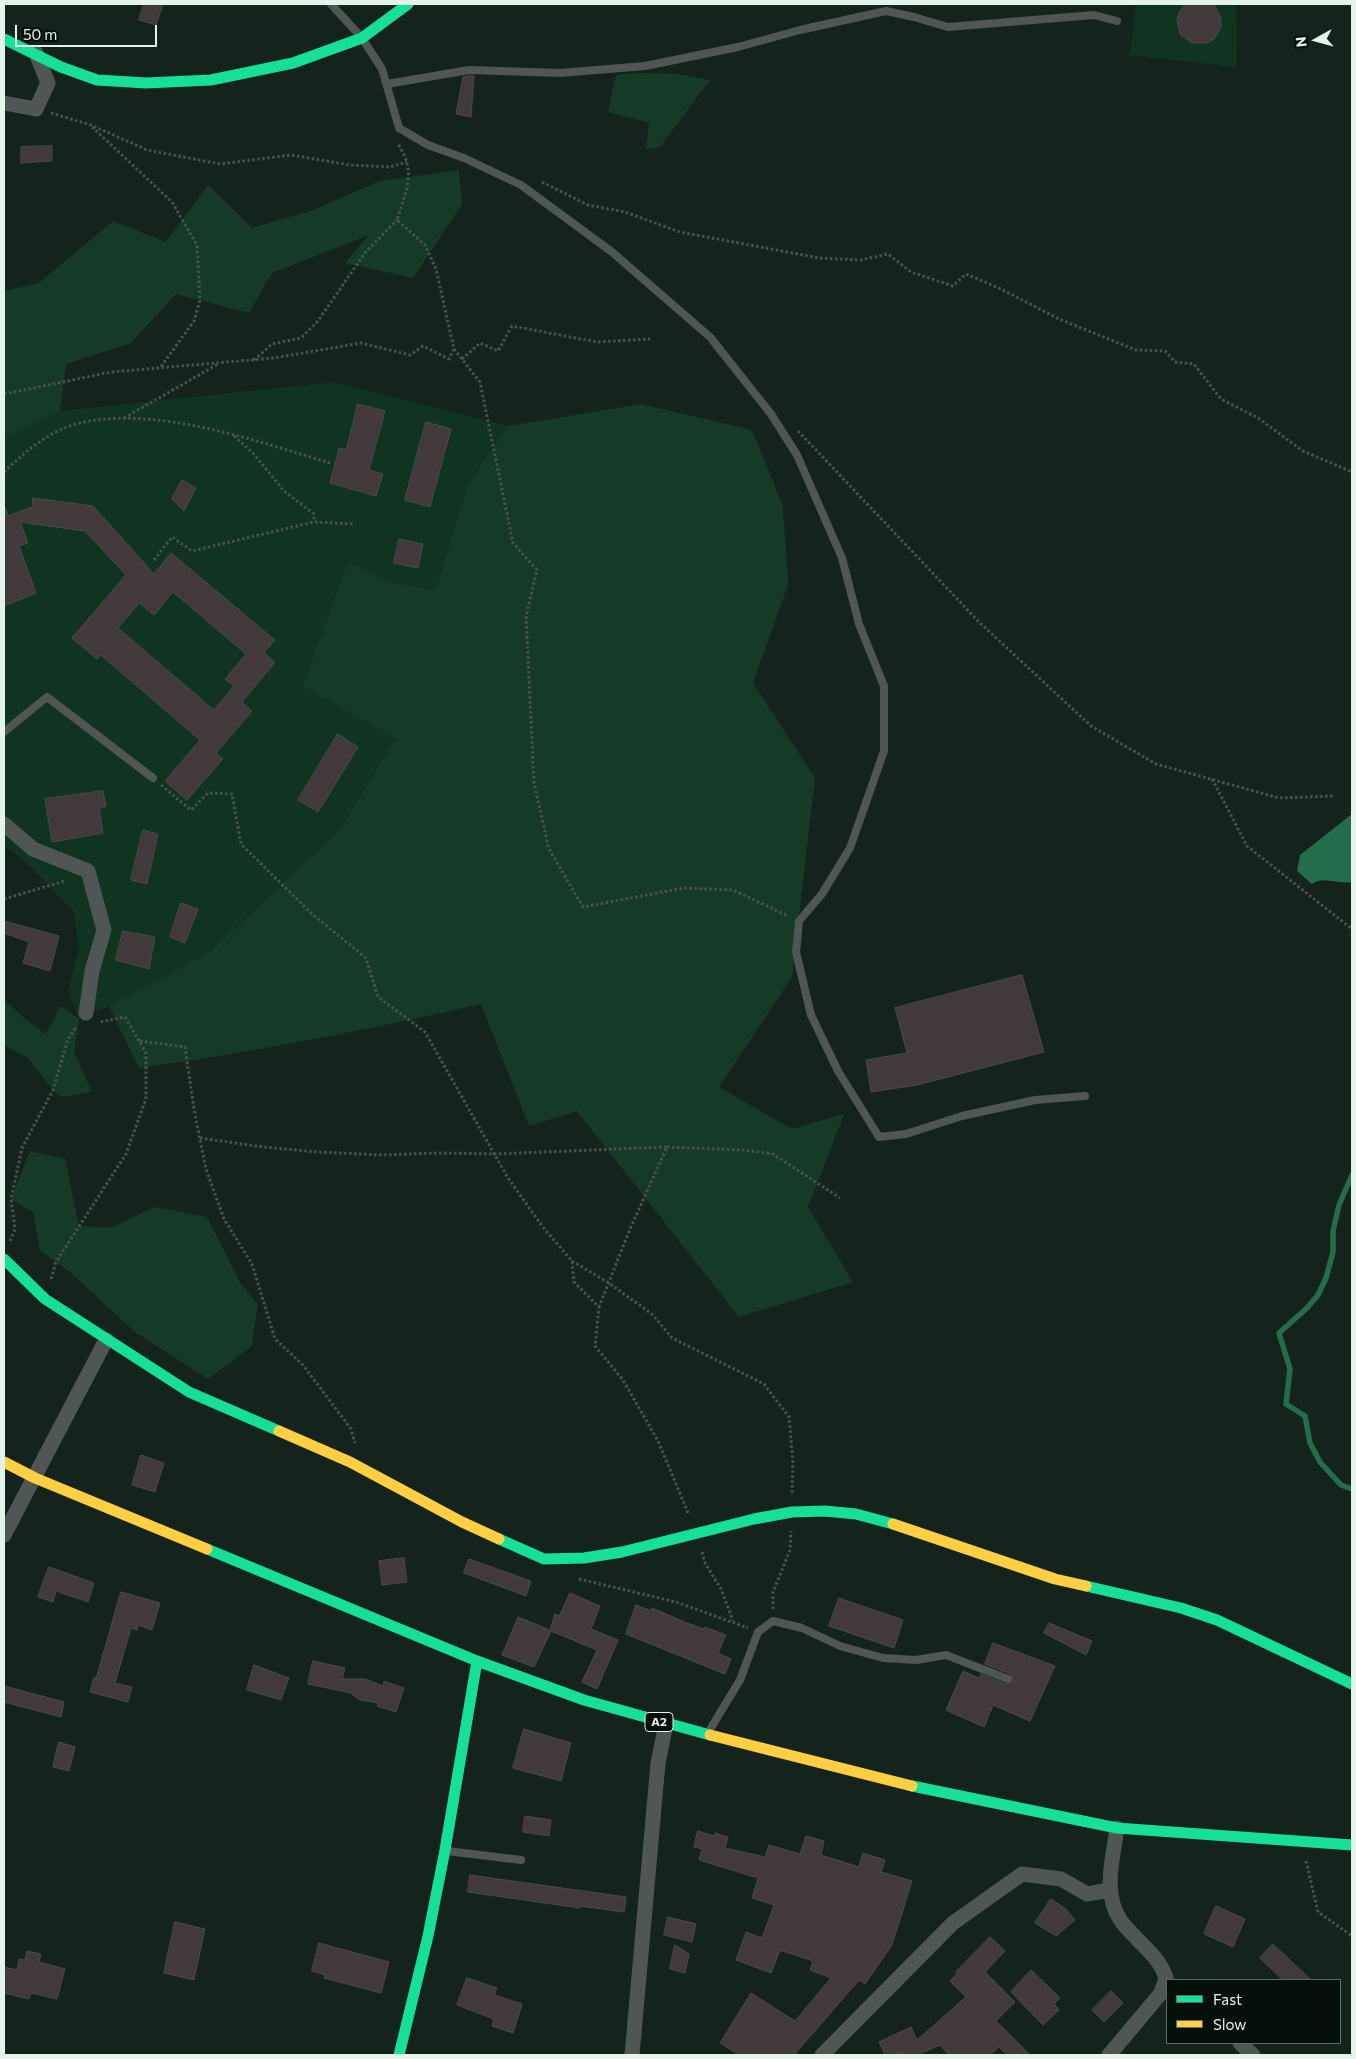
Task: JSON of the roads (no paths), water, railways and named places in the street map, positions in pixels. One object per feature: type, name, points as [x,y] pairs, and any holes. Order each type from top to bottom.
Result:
[{"type":"street","points":[[4,38],[60,67],[97,80],[146,83],[211,80],[293,63],[362,38],[408,4]]},
{"type":"street","points":[[4,103],[36,109],[48,82],[36,53]]},
{"type":"street","points":[[4,824],[33,849],[88,871],[104,930],[92,971],[86,1013]]},
{"type":"street","points":[[4,1259],[45,1299],[188,1392],[365,1469],[462,1522],[544,1559],[584,1558],[622,1552],[754,1519],[792,1512],[825,1510],[856,1514],[906,1528],[1055,1579],[1181,1608],[1218,1620],[1352,1684]]},
{"type":"street","points":[[4,1535],[106,1340]]},
{"type":"street","name":"A2","points":[[4,1462],[35,1478],[477,1661],[584,1700],[666,1724],[933,1792],[1117,1828],[1352,1844]]},
{"type":"street","points":[[399,2055],[428,1936],[446,1850],[477,1661]]},
{"type":"street","points":[[632,2055],[658,1763],[666,1724]]},
{"type":"street","points":[[1117,1828],[1110,1876],[1110,1890],[1116,1912],[1121,1921],[1160,1964],[1170,1979]]},
{"type":"street","points":[[822,2055],[953,1923],[1022,1874],[1061,1879],[1087,1894],[1110,1890]]},
{"type":"street","points":[[1108,2055],[1166,1985]]},
{"type":"street","points":[[1241,2044],[1253,2055]]},
{"type":"lane","points":[[331,4],[362,38],[382,69],[399,128],[428,145],[464,158],[522,185],[612,252],[710,337],[770,414],[797,455],[842,558],[858,624],[884,686],[884,751],[850,848],[822,894],[799,921],[796,952],[811,1015],[838,1071],[879,1137],[906,1134],[962,1116],[1035,1100],[1085,1096]]},
{"type":"lane","points":[[386,84],[469,70],[560,73],[645,66],[738,47],[800,30],[886,12],[948,26],[1094,15],[1117,21]]},
{"type":"lane","points":[[4,732],[47,697],[153,778]]},
{"type":"lane","points":[[707,1733],[740,1680],[758,1632],[773,1621],[802,1628],[840,1646],[882,1658],[916,1660],[946,1655],[1008,1679]]},
{"type":"lane","points":[[446,1850],[521,1860]]},
{"type":"waterway","points":[[1352,1175],[1339,1205],[1333,1231],[1333,1252],[1326,1278],[1318,1295],[1307,1308],[1279,1333],[1290,1369],[1286,1404],[1305,1416],[1310,1443],[1320,1462],[1341,1485],[1352,1489]]}]
